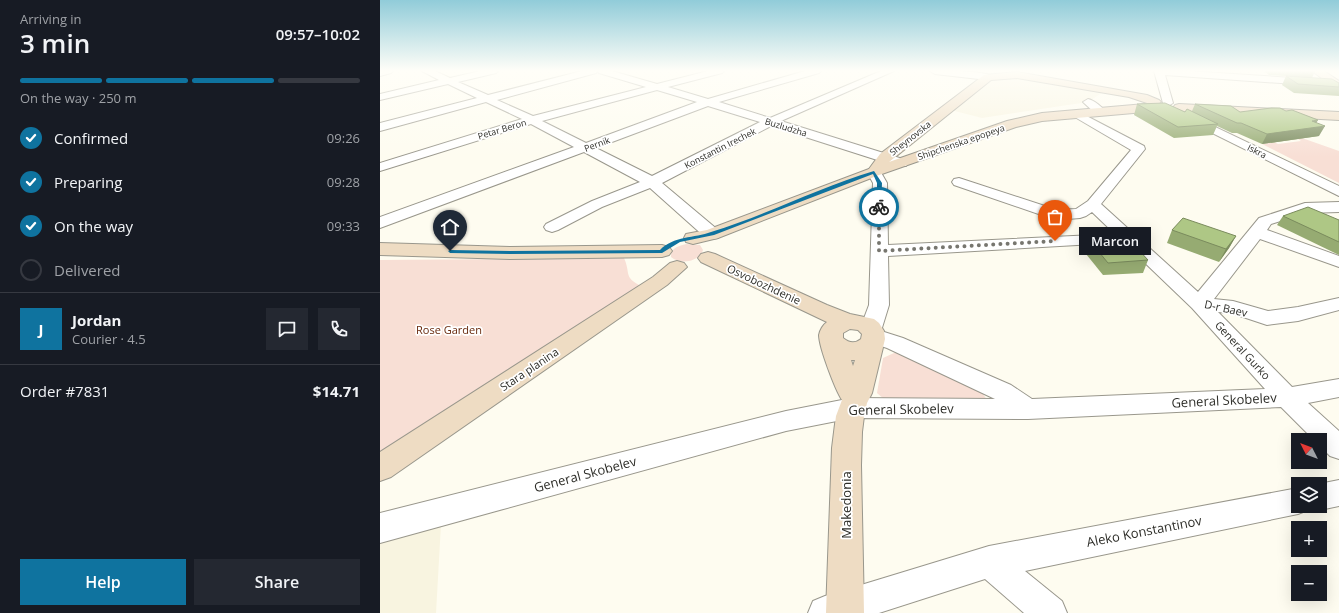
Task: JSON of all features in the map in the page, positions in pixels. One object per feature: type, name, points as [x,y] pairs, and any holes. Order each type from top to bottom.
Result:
[{"type":"main road","name":"Sheynovska","points":[[874,172],[885,157],[960,100]]},
{"type":"main road","points":[[1150,100],[1167,106],[1339,116]]},
{"type":"main road","name":"Shipchenska epopeya","points":[[669,259],[694,265],[711,247],[737,235],[774,210],[874,172],[1012,124],[1042,117],[1167,106]]},
{"type":"main road","name":"Osvobozhdenie","points":[[669,259],[671,244],[693,238],[707,241],[712,244],[711,247],[855,332]]},
{"type":"main road","points":[[380,249],[669,259]]},
{"type":"main road","name":"Stara planina","points":[[380,468],[660,282],[669,259]]},
{"type":"main road","points":[[853,403],[850,392],[855,332]]},
{"type":"main road","name":"Makedonia","points":[[838,611],[846,441],[853,403],[859,392],[855,332]]},
{"type":"street","points":[[380,127],[486,100]]},
{"type":"street","points":[[489,100],[652,182],[711,247]]},
{"type":"street","name":"Petar Beron","points":[[380,167],[532,120],[610,100]]},
{"type":"street","name":"Buzludzha","points":[[700,100],[901,163]]},
{"type":"street","name":"Pernik","points":[[380,223],[716,100]]},
{"type":"street","name":"Konstantin Irechek","points":[[552,227],[597,204],[652,182],[770,122],[822,100]]},
{"type":"street","points":[[1165,100],[1167,106]]},
{"type":"street","points":[[1088,102],[1100,112]]},
{"type":"street","name":"Iskra","points":[[1167,106],[1339,192]]},
{"type":"street","points":[[959,182],[1056,215],[1080,213],[1093,204],[1139,149],[1078,114]]},
{"type":"street","name":"Makedonia","points":[[855,332],[879,305],[880,183],[874,172]]},
{"type":"street","name":"General Gurko","points":[[1093,204],[1199,304],[1287,397],[1339,448]]},
{"type":"street","name":"D-r Baev","points":[[1199,304],[1265,220],[1305,208],[1339,207]]},
{"type":"street","points":[[1257,232],[1339,262]]},
{"type":"street","points":[[879,251],[1128,237]]},
{"type":"street","name":"D-r Baev","points":[[1199,304],[1233,307],[1267,318],[1298,314],[1339,304]]},
{"type":"street","points":[[855,332],[895,342],[1003,392],[1028,409]]},
{"type":"street","name":"General Skobelev","points":[[380,528],[853,403],[1028,409],[1287,397],[1339,388]]},
{"type":"street","points":[[1327,496],[1339,493]]},
{"type":"street","name":"Aleko Konstantinov","points":[[838,611],[989,562],[1291,502]]},
{"type":"street","points":[[989,562],[1050,613]]},
{"type":"shaded area","points":[[959,100],[1092,100],[1088,102],[982,118],[947,109]]},
{"type":"shaded area","points":[[441,524],[436,613],[380,613],[380,542]]},
{"type":"green space","points":[[1302,138],[1339,151],[1339,183],[1262,144],[1274,142],[1278,144],[1301,141],[1298,139]]},
{"type":"green space","points":[[686,244],[700,245],[703,250],[701,254],[689,261],[679,261],[671,257],[673,249]]},
{"type":"green space","name":"Rose Garden","points":[[624,258],[628,274],[635,283],[641,286],[380,456],[380,260]]},
{"type":"green space","points":[[894,353],[908,353],[977,386],[988,401],[884,399],[877,393],[883,358]]},
{"type":"building","points":[[1165,103],[1185,112],[1187,109],[1218,124],[1178,127],[1137,104]]},
{"type":"building","points":[[1195,104],[1231,106],[1240,112],[1271,108],[1280,108],[1286,111],[1292,110],[1318,120],[1312,121],[1325,126],[1267,134],[1241,123],[1237,123]]},
{"type":"building","points":[[1308,207],[1339,220],[1339,242],[1283,216]]},
{"type":"building","points":[[1183,218],[1236,236],[1226,249],[1172,230]]},
{"type":"building","points":[[1124,234],[1148,260],[1108,263],[1086,236]]},
{"type":"way so far","points":[[879,207],[879,251],[1055,241]]},
{"type":"place","name":"Marcon","points":[[1055,241]]},
{"type":"route","points":[[450,251],[510,253],[662,251],[666,247],[678,241],[712,234],[874,172],[880,183],[879,207]]}]
